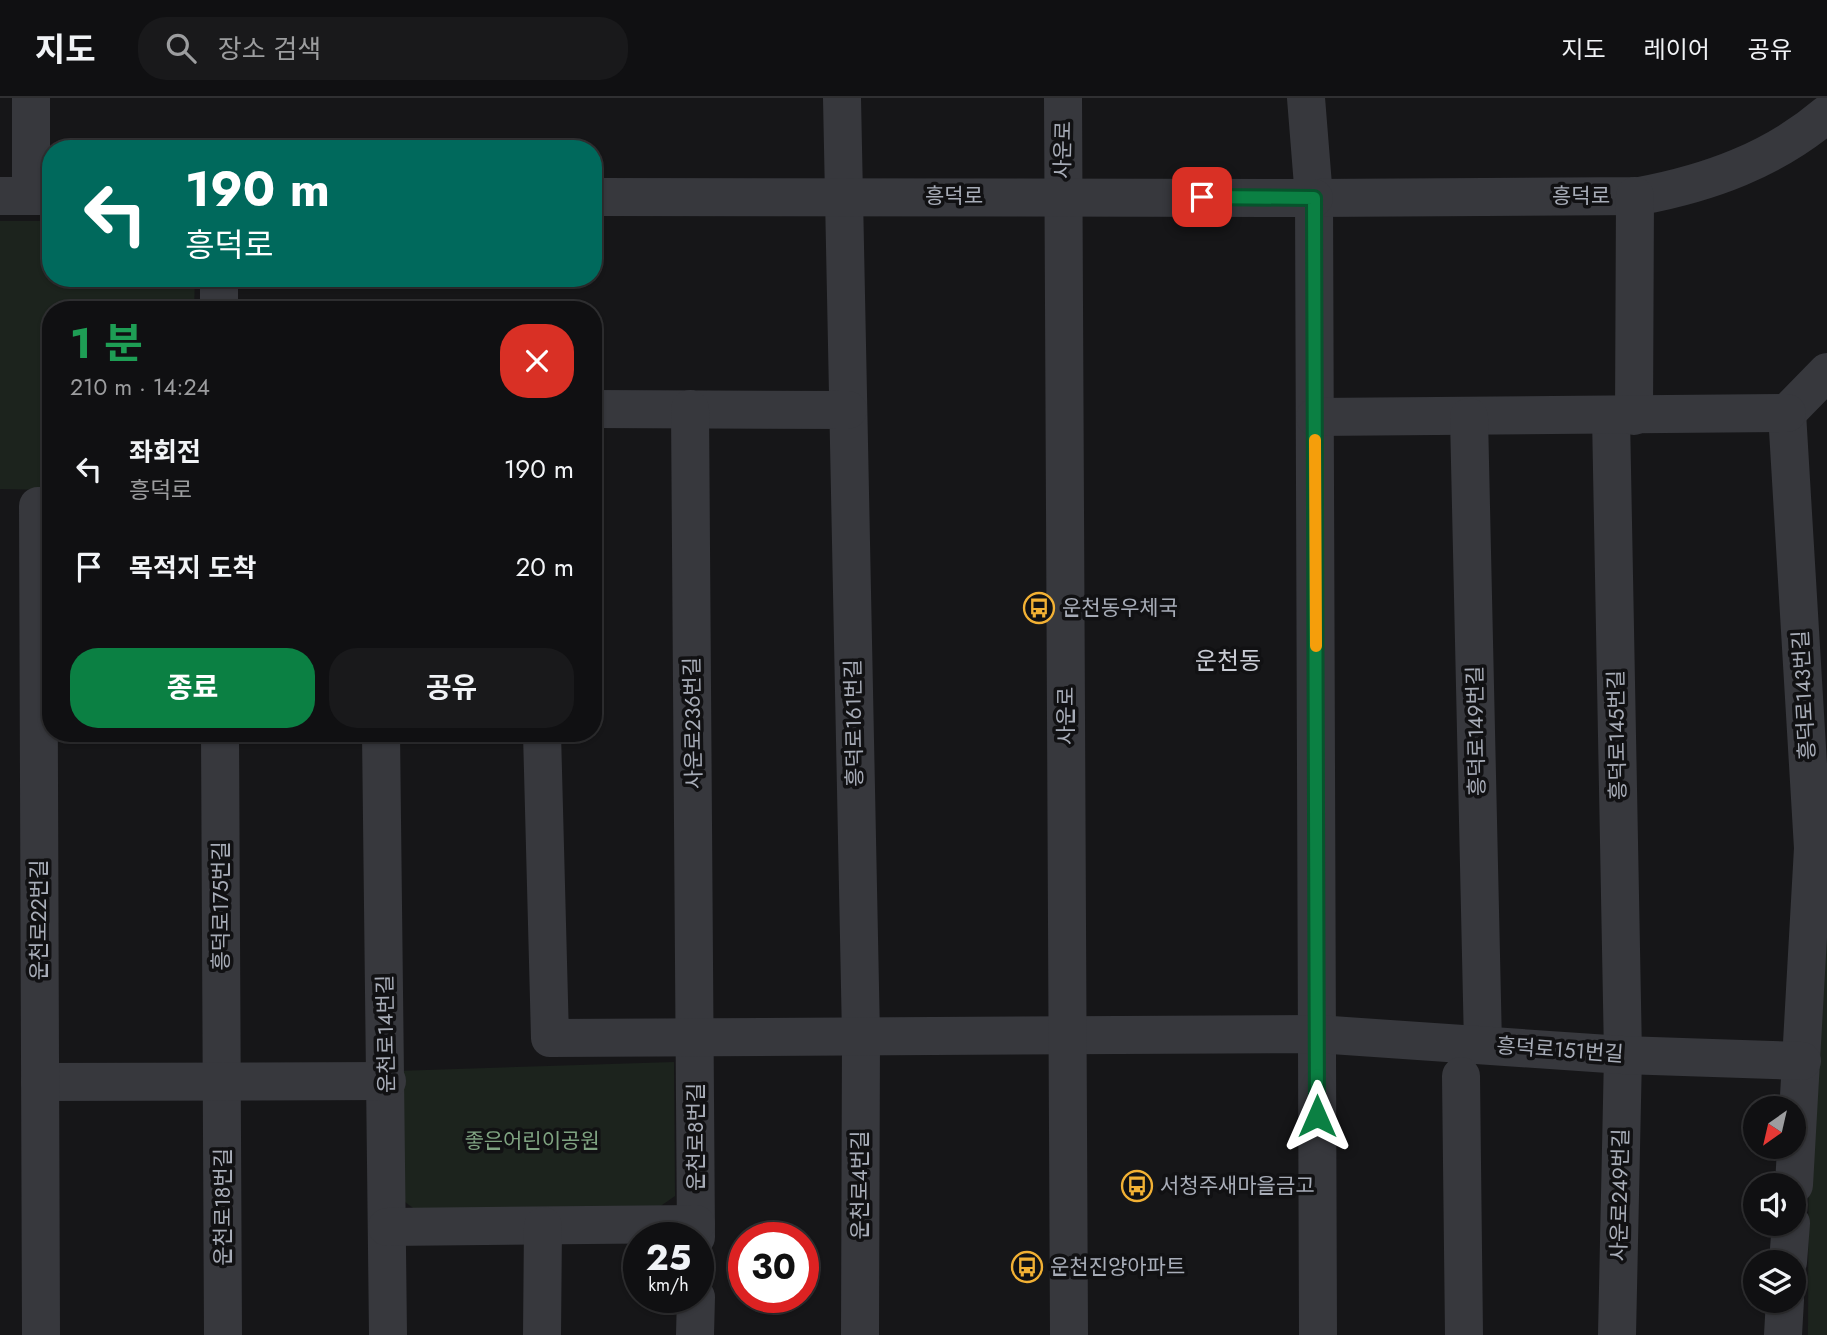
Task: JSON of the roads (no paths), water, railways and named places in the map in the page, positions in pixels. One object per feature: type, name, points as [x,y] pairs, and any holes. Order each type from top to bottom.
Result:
[{"type":"street","points":[[27,196],[31,98]]},
{"type":"street","name":"흥덕로161번길","points":[[842,98],[861,1036]]},
{"type":"street","name":"사운로","points":[[1063,98],[1069,1335]]},
{"type":"street","points":[[1306,98],[1314,198],[1318,1335]]},
{"type":"street","name":"흥덕로","points":[[602,197],[1635,196],[1681,188],[1743,168],[1811,128],[1827,114]]},
{"type":"street","name":"흥덕로145번길","points":[[1623,1055],[1623,416],[1635,196]]},
{"type":"street","points":[[1315,417],[1787,414],[1827,372]]},
{"type":"street","name":"사운로236번길","points":[[690,409],[696,1037]]},
{"type":"street","points":[[602,410],[848,410]]},
{"type":"street","name":"흥덕로143번길","points":[[1787,414],[1820,848],[1802,1061]]},
{"type":"street","name":"흥덕로149번길","points":[[1469,417],[1483,1045]]},
{"type":"street","name":"운천로22번길","points":[[41,1335],[43,742]]},
{"type":"street","name":"흥덕로175번길","points":[[220,742],[223,1080]]},
{"type":"street","name":"운천로14번길","points":[[381,742],[388,1335]]},
{"type":"street","points":[[542,742],[550,1038],[1069,1035]]},
{"type":"street","name":"흥덕로151번길","points":[[1069,1035],[1317,1034],[1623,1055],[1802,1061]]},
{"type":"street","name":"운천로4번길","points":[[860,1335],[861,1036]]},
{"type":"street","name":"운천로8번길","points":[[696,1037],[696,1222]]},
{"type":"street","name":"사운로249번길","points":[[1617,1335],[1623,1055]]},
{"type":"street","points":[[1795,1173],[1802,1061]]},
{"type":"street","points":[[1461,1076],[1464,1335]]},
{"type":"street","name":"운천로18번길","points":[[223,1080],[223,1335]]},
{"type":"street","points":[[40,1082],[387,1081]]},
{"type":"street","points":[[542,1335],[543,1226]]},
{"type":"street","points":[[387,1227],[623,1229]]},
{"type":"street","points":[[695,1335],[696,1313]]},
{"type":"street","points":[[1783,1335],[1785,1313]]},
{"type":"place","name":"운천동우체국","points":[[1039,608]]},
{"type":"place","name":"서청주새마을금고","points":[[1137,1186]]},
{"type":"place","name":"운천진양아파트","points":[[1027,1267]]},
{"type":"district","name":"운천동","points":[[1228,661]]},
{"type":"park label","name":"좋은어린이공원","points":[[532,1141]]}]
